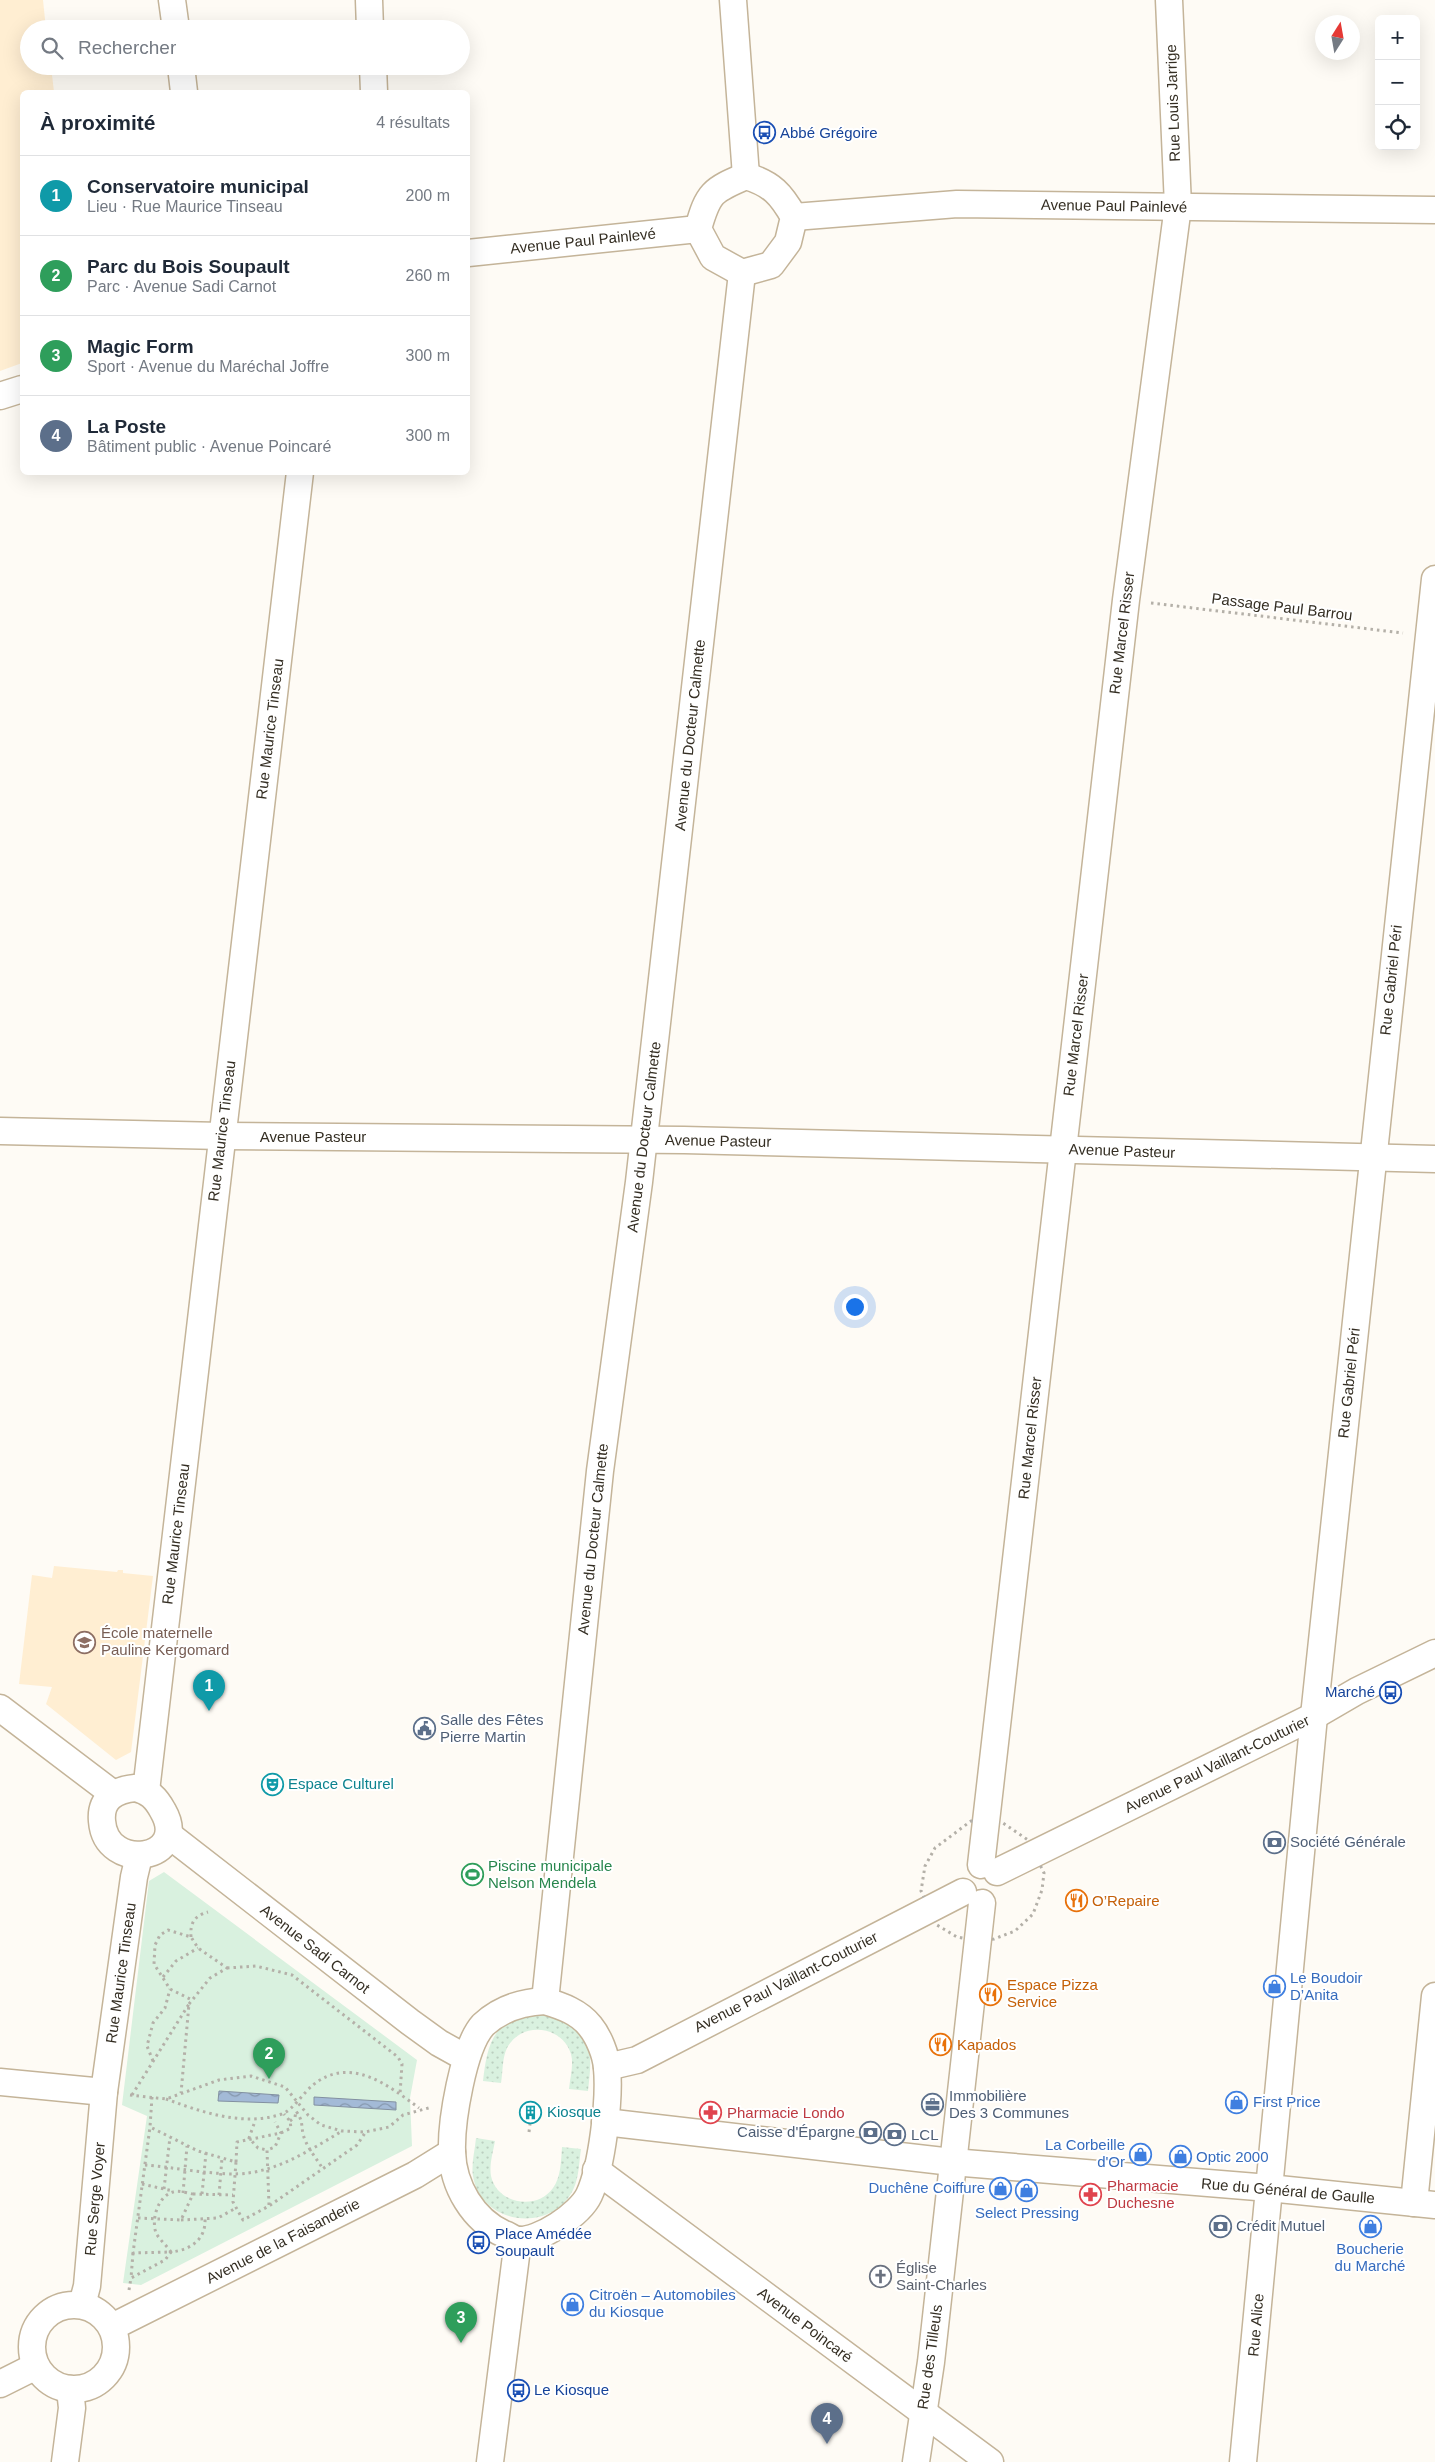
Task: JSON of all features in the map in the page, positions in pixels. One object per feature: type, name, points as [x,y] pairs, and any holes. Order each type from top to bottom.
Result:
[{"type":"street","points":[[172,0],[175,20]]},
{"type":"street","points":[[368,0],[369,20]]},
{"type":"street","points":[[732,0],[746,176]]},
{"type":"street","name":"Rue Louis Jarrige","points":[[1169,0],[1178,206]]},
{"type":"street","points":[[182,75],[184,90]]},
{"type":"street","points":[[373,75],[374,90]]},
{"type":"street","points":[[746,176],[764,181],[783,197],[794,217],[788,242],[771,265],[742,273],[713,257],[698,229],[706,202],[715,192],[720,187],[746,176]]},
{"type":"street","name":"Avenue Paul Painlevé","points":[[794,217],[957,204],[1435,210]]},
{"type":"street","name":"Rue Marcel Risser","points":[[989,1869],[1062,1149],[1126,600],[1178,206]]},
{"type":"street","name":"Avenue Paul Painlevé","points":[[470,253],[698,229]]},
{"type":"street","name":"Avenue du Docteur Calmette","points":[[545,2001],[600,1471],[644,1140],[742,273]]},
{"type":"street","points":[[0,396],[20,389]]},
{"type":"street","name":"Rue Maurice Tinseau","points":[[146,1790],[300,475]]},
{"type":"street","name":"Rue Gabriel Péri","points":[[1269,2188],[1314,1716],[1435,579]]},
{"type":"street","name":"Avenue Pasteur","points":[[0,1132],[644,1140],[1435,1159]]},
{"type":"street","name":"Avenue Paul Vaillant-Couturier","points":[[989,1869],[1314,1716],[1357,1691],[1435,1653]]},
{"type":"street","points":[[0,1708],[112,1793]]},
{"type":"street","points":[[135,1788],[146,1790],[159,1803],[167,1818],[169,1835],[162,1846],[152,1853],[139,1856],[125,1853],[113,1846],[104,1834],[102,1820],[104,1806],[112,1793],[135,1788]]},
{"type":"street","name":"Avenue Sadi Carnot","points":[[169,1835],[410,2022],[439,2043],[466,2058]]},
{"type":"street","name":"Rue Maurice Tinseau","points":[[104,2092],[134,1877],[139,1856]]},
{"type":"street","points":[[952,2162],[973,1898],[969,1877],[989,1869]]},
{"type":"street","name":"Avenue Paul Vaillant-Couturier","points":[[607,2067],[637,2060],[973,1898]]},
{"type":"street","points":[[1425,2204],[1435,1996]]},
{"type":"street","points":[[545,2001],[564,2006],[590,2026],[600,2045],[607,2067],[605,2122],[596,2170],[588,2196],[569,2218],[546,2233],[518,2240],[492,2228],[473,2212],[458,2183],[452,2152],[456,2108],[466,2058],[476,2034],[484,2024],[515,2005],[545,2001]]},
{"type":"street","points":[[0,2082],[104,2092]]},
{"type":"street","name":"Rue Serge Voyer","points":[[82,2305],[87,2286],[104,2092]]},
{"type":"street","name":"Rue du Général de Gaulle","points":[[605,2122],[952,2162],[1269,2188],[1425,2204]]},
{"type":"street","name":"Avenue de la Faisanderie","points":[[112,2327],[415,2175],[452,2152]]},
{"type":"street","name":"Rue des Tilleuls","points":[[916,2462],[931,2362],[952,2162]]},
{"type":"street","name":"Avenue Poincaré","points":[[596,2170],[990,2462]]},
{"type":"street","name":"Rue Alice","points":[[1243,2462],[1269,2188]]},
{"type":"street","points":[[490,2462],[518,2240]]},
{"type":"street","points":[[82,2305],[99,2312],[112,2327],[117,2349],[109,2370],[92,2385],[70,2389],[50,2382],[36,2366],[31,2343],[40,2321],[58,2307],[82,2305]]},
{"type":"street","points":[[0,2384],[36,2366]]},
{"type":"street","points":[[65,2462],[72,2408],[70,2389]]},
{"type":"path","name":"Passage Paul Barrou","points":[[1126,600],[1428,636]]},
{"type":"path","points":[[208,1912],[199,1914],[193,1920],[191,1937],[198,1948],[227,1968]]},
{"type":"path","points":[[191,1937],[168,1930],[160,1935],[155,1945],[154,1964],[170,1989],[192,2000]]},
{"type":"path","points":[[163,1977],[176,1961],[198,1948]]},
{"type":"path","points":[[132,2095],[189,2004],[210,1978],[227,1968],[256,1966],[292,1975],[398,2057],[402,2064],[400,2094]]},
{"type":"path","points":[[153,2062],[148,2046],[152,2022],[165,2008],[170,1989]]},
{"type":"path","points":[[182,2093],[189,2004]]},
{"type":"path","points":[[104,2092],[166,2098],[211,2115],[252,2119],[284,2114],[313,2086],[328,2075],[347,2073],[366,2075],[400,2094],[419,2109]]},
{"type":"path","points":[[166,2098],[219,2080],[251,2076],[285,2087],[298,2100],[308,2115],[321,2125],[342,2131],[365,2132],[389,2127],[403,2115],[419,2109],[439,2107]]},
{"type":"path","points":[[152,2097],[131,2278],[143,2274],[165,2260],[171,2252]]},
{"type":"path","points":[[290,2121],[295,2117],[296,2111],[303,2121],[303,2133],[310,2150],[323,2169]]},
{"type":"path","points":[[284,2114],[290,2121],[292,2128],[282,2133],[249,2138],[237,2142],[233,2202],[243,2220],[269,2206],[357,2145],[365,2132]]},
{"type":"path","points":[[275,2122],[282,2133]]},
{"type":"path","points":[[249,2138],[254,2124]]},
{"type":"path","points":[[529,2132],[530,2124]]},
{"type":"path","points":[[150,2127],[188,2146],[236,2162]]},
{"type":"path","points":[[145,2165],[247,2173],[267,2168],[310,2150],[342,2131]]},
{"type":"path","points":[[249,2138],[258,2148],[267,2150],[275,2147],[282,2133]]},
{"type":"path","points":[[164,2189],[170,2137]]},
{"type":"path","points":[[183,2193],[188,2146]]},
{"type":"path","points":[[267,2150],[269,2206]]},
{"type":"path","points":[[202,2194],[206,2153]]},
{"type":"path","points":[[219,2195],[222,2158]]},
{"type":"path","points":[[142,2184],[183,2193],[233,2195]]},
{"type":"path","points":[[171,2252],[156,2232],[156,2207],[166,2196],[174,2191]]},
{"type":"path","points":[[181,2220],[193,2194]]},
{"type":"path","points":[[138,2218],[156,2220],[218,2218],[236,2208]]},
{"type":"path","points":[[134,2253],[182,2251],[198,2241],[206,2226],[205,2219]]},
{"type":"shaded area","points":[[0,0],[43,0],[45,20],[20,20],[20,75],[52,75],[54,90],[20,90],[20,364],[0,371]]},
{"type":"shaded area","name":"École maternelle Pauline Kergomard","points":[[54,1566],[117,1572],[118,1570],[123,1570],[123,1573],[153,1576],[131,1752],[116,1760],[46,1704],[52,1687],[19,1684],[32,1575],[52,1578]]},
{"type":"green space","points":[[164,1872],[417,2060],[410,2098],[412,2146],[141,2285],[123,2283],[147,2116],[122,2105],[149,1881]]},
{"type":"green space","points":[[547,2013],[578,2030],[587,2043],[590,2059],[588,2091],[569,2089],[572,2067],[571,2054],[566,2044],[559,2037],[541,2030],[531,2030],[513,2039],[505,2052],[501,2083],[483,2081],[488,2053],[494,2036],[500,2029],[516,2018]]},
{"type":"green space","points":[[476,2138],[495,2141],[491,2176],[501,2193],[518,2201],[528,2202],[537,2200],[553,2188],[559,2174],[562,2147],[581,2149],[578,2175],[573,2190],[563,2204],[549,2213],[534,2218],[518,2218],[502,2214],[489,2205],[479,2192],[473,2176]]},
{"type":"water","points":[[219,2091],[279,2095],[278,2103],[218,2101]]},
{"type":"water","points":[[314,2097],[396,2102],[396,2110],[314,2105]]},
{"type":"place","name":"Abbé Grégoire","points":[[764,133]]},
{"type":"place","name":"École maternelle Pauline Kergomard","points":[[85,1642]]},
{"type":"place","name":"Marché","points":[[1391,1692]]},
{"type":"place","name":"Conservatoire municipal","points":[[209,1711]]},
{"type":"place","name":"Salle des Fêtes Pierre Martin","points":[[424,1729]]},
{"type":"place","name":"Espace Culturel","points":[[272,1784]]},
{"type":"place","name":"Société Générale","points":[[1274,1842]]},
{"type":"place","name":"Piscine municipale Nelson Mendela","points":[[472,1875]]},
{"type":"place","name":"O’Repaire","points":[[1076,1901]]},
{"type":"place","name":"Le Boudoir D’Anita","points":[[1274,1987]]},
{"type":"place","name":"Espace Pizza Service","points":[[991,1994]]},
{"type":"place","name":"Kapados","points":[[941,2045]]},
{"type":"place","name":"Parc du Bois Soupault","points":[[269,2079]]},
{"type":"place","name":"First Price","points":[[1237,2102]]},
{"type":"place","name":"Immobilière Des 3 Communes","points":[[933,2105]]},
{"type":"place","name":"Kiosque","points":[[531,2112]]},
{"type":"place","name":"Pharmacie Londo","points":[[711,2113]]},
{"type":"place","name":"Caisse d'Épargne","points":[[871,2132]]},
{"type":"place","name":"LCL","points":[[895,2135]]},
{"type":"place","name":"La Corbeille d'Or","points":[[1141,2154]]},
{"type":"place","name":"Optic 2000","points":[[1180,2157]]},
{"type":"place","name":"Duchêne Coiffure","points":[[1001,2188]]},
{"type":"place","name":"Select Pressing","points":[[1027,2190]]},
{"type":"place","name":"Pharmacie Duchesne","points":[[1091,2195]]},
{"type":"place","name":"Crédit Mutuel","points":[[1220,2226]]},
{"type":"place","name":"Boucherie du Marché","points":[[1370,2226]]},
{"type":"place","name":"Place Amédée Soupault","points":[[479,2243]]},
{"type":"place","name":"Église Saint-Charles","points":[[880,2277]]},
{"type":"place","name":"Citroën – Automobiles du Kiosque","points":[[573,2304]]},
{"type":"place","name":"Magic Form","points":[[461,2343]]},
{"type":"place","name":"Le Kiosque","points":[[518,2390]]},
{"type":"place","name":"La Poste","points":[[827,2444]]}]
